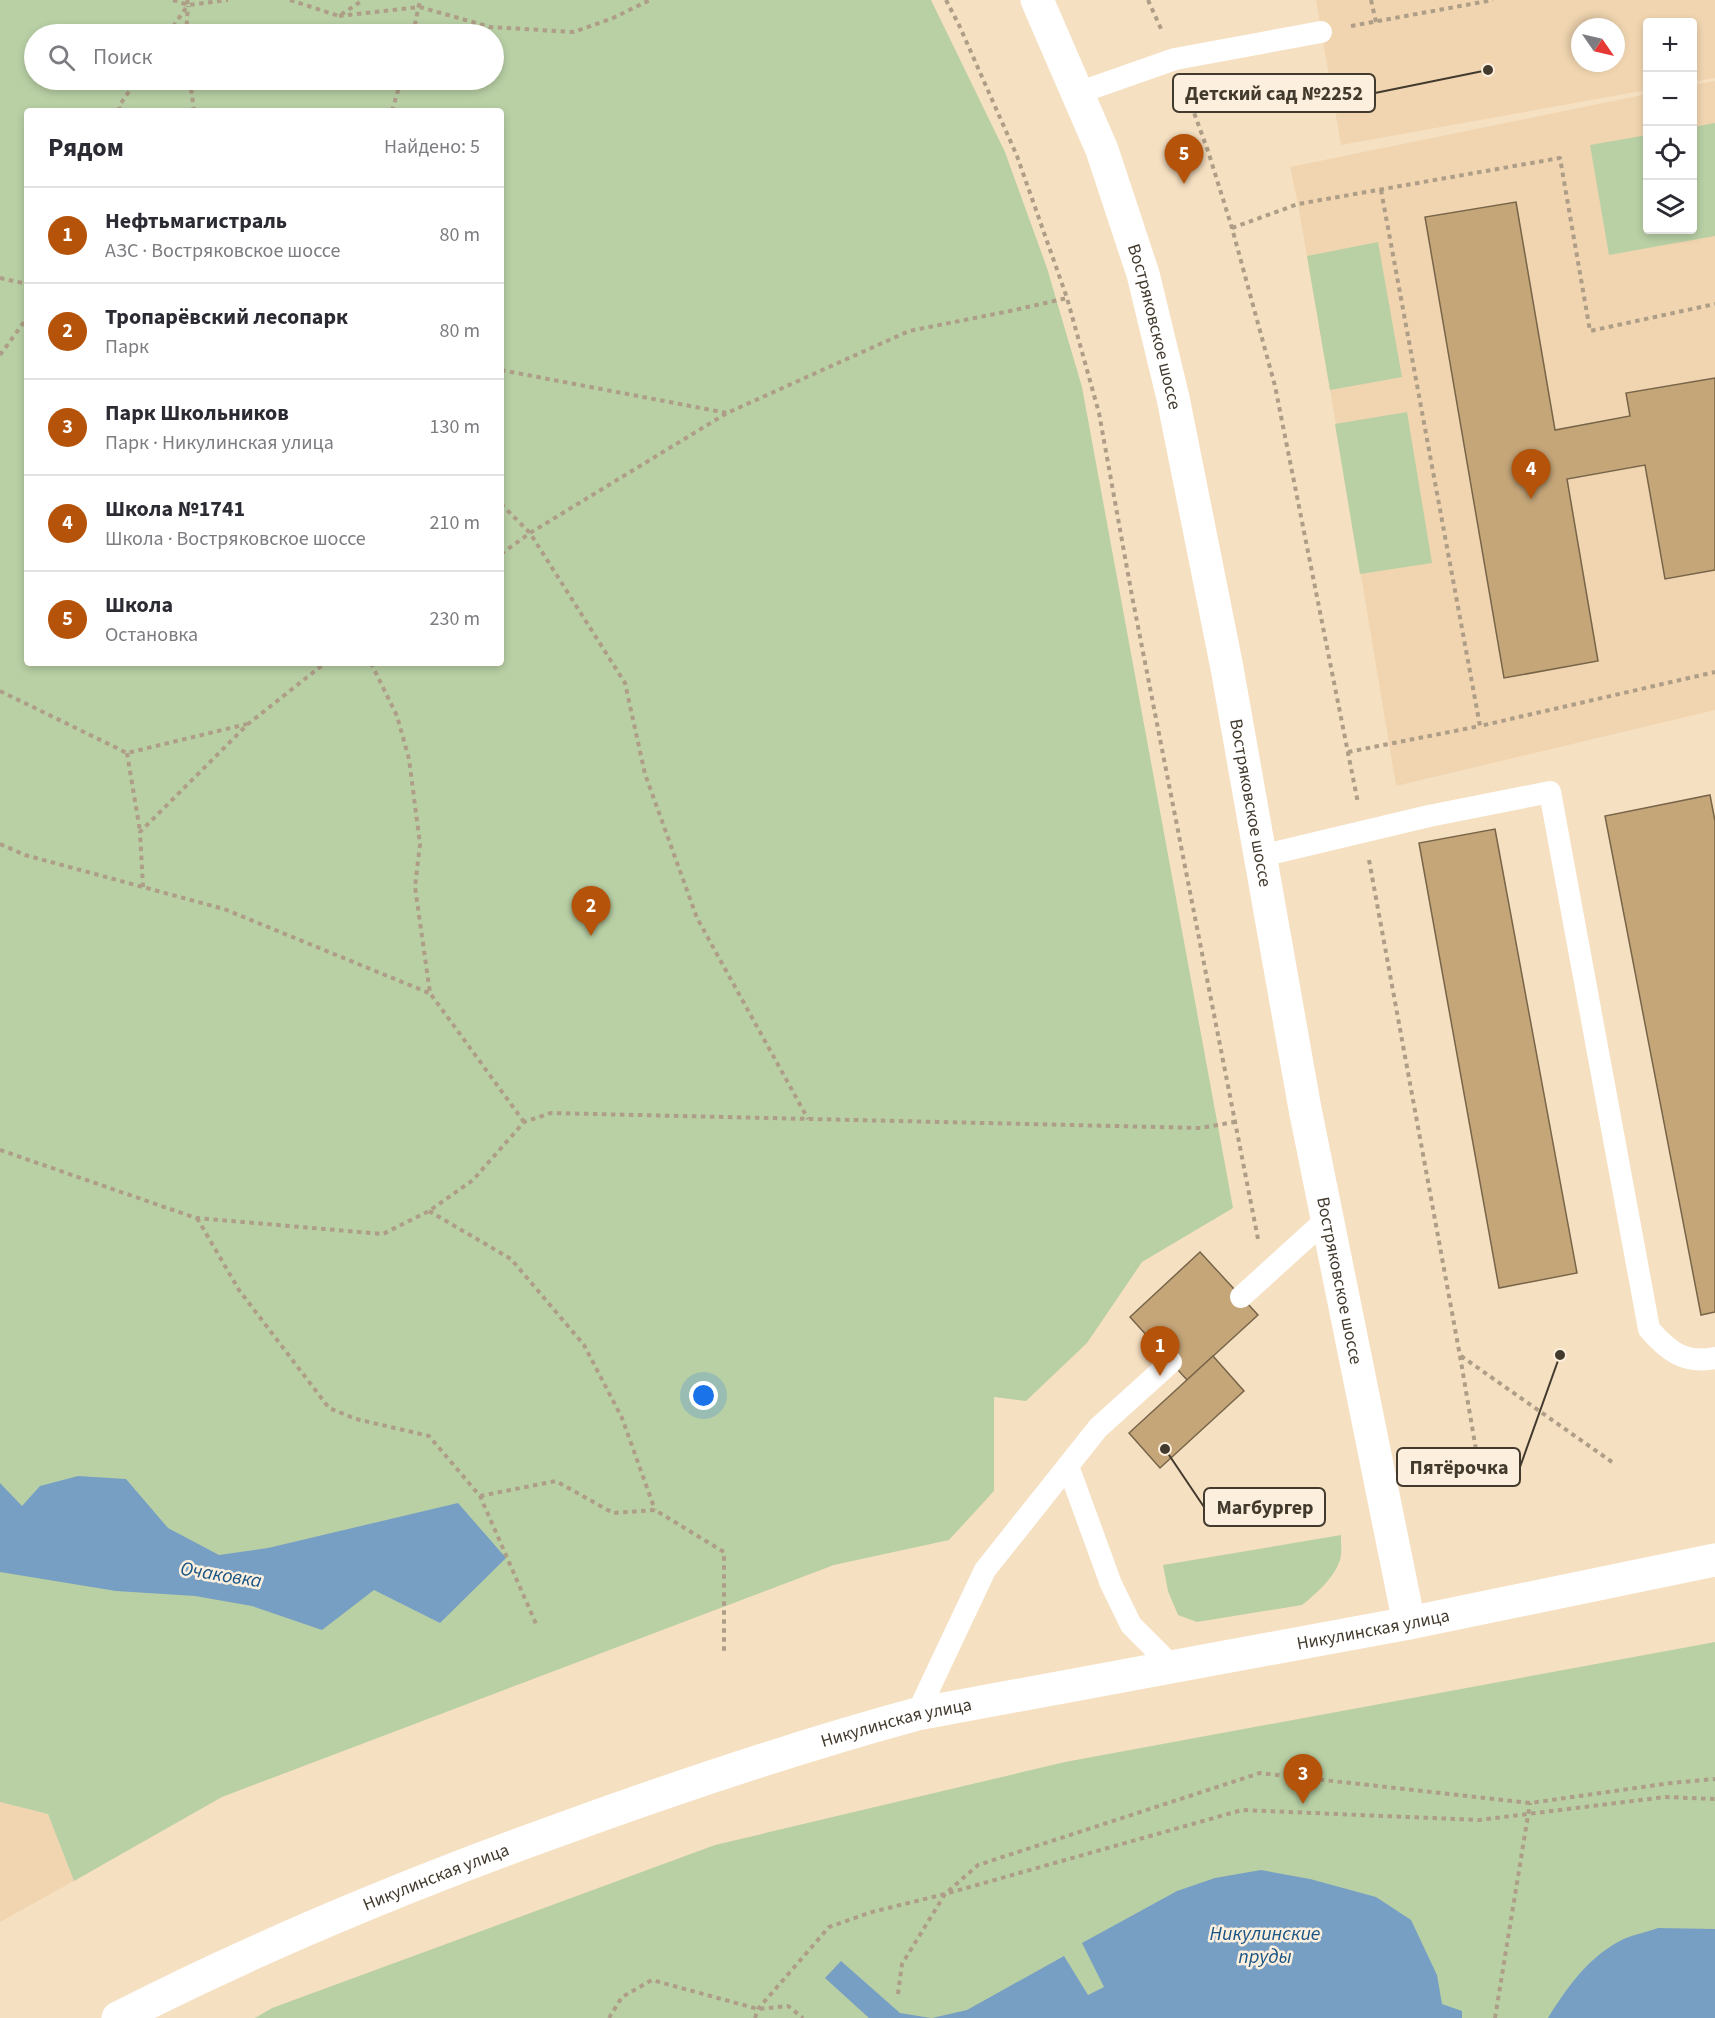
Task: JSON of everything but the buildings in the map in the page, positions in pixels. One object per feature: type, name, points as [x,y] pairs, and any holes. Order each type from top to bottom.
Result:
[{"type":"main road","name":"Востряковское шоссе","points":[[1037,0],[1102,150],[1143,274],[1173,398],[1203,540],[1305,1109],[1409,1623]]},
{"type":"main road","name":"Никулинская улица","points":[[118,2018],[305,1929],[438,1874],[655,1795],[849,1733],[918,1714],[1409,1623],[1715,1560]]},
{"type":"lane","points":[[1078,93],[1175,60],[1321,32]]},
{"type":"lane","points":[[1261,856],[1429,816],[1550,792],[1649,1329],[1665,1347],[1684,1358],[1703,1360],[1715,1358]]},
{"type":"lane","points":[[1241,1297],[1328,1219]]},
{"type":"lane","points":[[918,1714],[985,1570],[1098,1428],[1170,1362]]},
{"type":"lane","points":[[1068,1466],[1111,1584],[1131,1625],[1173,1667]]},
{"type":"path","points":[[173,0],[187,2],[228,0]]},
{"type":"path","points":[[290,0],[339,16],[420,7],[479,24]]},
{"type":"path","points":[[339,16],[363,0]]},
{"type":"path","points":[[415,24],[420,0]]},
{"type":"path","points":[[504,28],[574,32],[613,18],[650,0]]},
{"type":"path","points":[[946,0],[1017,156],[1067,298],[1100,413],[1132,596],[1265,1275]]},
{"type":"path","points":[[1148,0],[1175,60],[1208,151],[1232,228],[1275,386],[1348,752],[1482,1485]]},
{"type":"path","points":[[1371,0],[1376,22],[1493,0]]},
{"type":"path","points":[[174,24],[187,2]]},
{"type":"path","points":[[186,24],[187,2]]},
{"type":"path","points":[[119,108],[130,90]]},
{"type":"path","points":[[191,90],[194,108]]},
{"type":"path","points":[[393,108],[398,90]]},
{"type":"path","points":[[1232,228],[1298,204],[1560,158],[1590,331],[1715,304]]},
{"type":"path","points":[[1381,190],[1480,726]]},
{"type":"path","points":[[0,278],[24,283]]},
{"type":"path","points":[[504,552],[530,533],[727,413],[909,331],[1067,298]]},
{"type":"path","points":[[0,355],[24,322]]},
{"type":"path","points":[[504,371],[727,413]]},
{"type":"path","points":[[504,507],[530,533],[625,682],[645,774],[697,918],[808,1119]]},
{"type":"path","points":[[140,832],[248,724],[322,666]]},
{"type":"path","points":[[372,666],[397,716],[409,759],[420,844],[415,888],[430,993],[524,1122]]},
{"type":"path","points":[[1348,752],[1480,726],[1715,672]]},
{"type":"path","points":[[0,691],[127,753],[248,724]]},
{"type":"path","points":[[127,753],[140,832],[143,887]]},
{"type":"path","points":[[0,844],[25,855],[224,909],[430,993]]},
{"type":"path","points":[[0,1150],[196,1218],[383,1234],[429,1211],[473,1180],[524,1122],[551,1113],[933,1120],[1201,1128],[1234,1122]]},
{"type":"path","points":[[429,1211],[511,1259],[584,1345],[622,1418],[655,1510]]},
{"type":"path","points":[[196,1218],[239,1290],[329,1408],[357,1419],[429,1436],[480,1496],[537,1626]]},
{"type":"path","points":[[1460,1356],[1612,1462]]},
{"type":"path","points":[[480,1496],[556,1480],[613,1513],[655,1510],[724,1552],[724,1653]]},
{"type":"path","points":[[898,1994],[902,1964],[945,1894],[978,1865],[1260,1773],[1530,1803],[1715,1779]]},
{"type":"path","points":[[755,2018],[758,2009],[829,1927],[872,1912],[945,1894],[1242,1810],[1479,1820],[1665,1797],[1715,1799]]},
{"type":"path","points":[[1495,2018],[1530,1803]]},
{"type":"path","points":[[609,2018],[622,1997],[652,1980],[758,2009],[788,2006],[803,2018]]},
{"type":"shaded area","points":[[1316,0],[1715,0],[1715,78],[1697,81],[1697,18],[1643,18],[1643,91],[1341,145]]},
{"type":"shaded area","points":[[1715,81],[1715,710],[1396,786],[1290,167],[1643,95],[1643,234],[1697,234],[1697,84]]},
{"type":"shaded area","points":[[0,1802],[48,1814],[74,1881],[0,1922]]},
{"type":"green space","points":[[0,0],[931,0],[1005,152],[1047,268],[1082,387],[1233,1208],[1142,1262],[1087,1343],[1026,1401],[994,1397],[994,1491],[949,1540],[834,1565],[222,1797],[74,1881],[48,1814],[0,1802]]},
{"type":"green space","points":[[1715,123],[1715,236],[1609,255],[1590,145],[1643,136],[1643,234],[1697,234],[1697,126]]},
{"type":"green space","points":[[1378,242],[1402,377],[1330,390],[1307,256]]},
{"type":"green space","points":[[1407,412],[1432,563],[1360,574],[1335,424]]},
{"type":"green space","points":[[1341,1535],[1340,1560],[1334,1573],[1302,1605],[1197,1622],[1178,1615],[1168,1591],[1163,1565]]},
{"type":"green space","points":[[1715,1642],[1715,2018],[255,2018],[272,2008],[715,1845],[1065,1762]]},
{"type":"water","name":"Очаковка","points":[[78,1476],[126,1479],[168,1528],[219,1555],[268,1548],[458,1503],[506,1558],[440,1623],[374,1590],[322,1630],[252,1606],[195,1596],[116,1591],[0,1572],[0,1483],[22,1506],[40,1486]]},
{"type":"water","name":"Никулинские пруды","points":[[1261,1870],[1310,1879],[1376,1897],[1411,1920],[1437,1975],[1442,2004],[1462,2011],[1462,2018],[932,2018],[967,2010],[1064,1956],[1088,1995],[1104,1987],[1082,1943],[1177,1891],[1215,1878]]},
{"type":"water","points":[[1658,1928],[1715,1929],[1715,2018],[1548,2018],[1570,1986],[1597,1957],[1623,1940]]},
{"type":"water","points":[[841,1961],[900,2013],[931,2018],[869,2018],[825,1978]]},
{"type":"place","name":"Детский сад №2252","points":[[1488,70]]},
{"type":"place","name":"Школа","points":[[1184,184]]},
{"type":"place","name":"Школа №1741","points":[[1531,499]]},
{"type":"place","name":"Тропарёвский лесопарк","points":[[591,936]]},
{"type":"place","name":"Пятёрочка","points":[[1560,1355]]},
{"type":"place","name":"Нефтьмагистраль","points":[[1160,1376]]},
{"type":"place","name":"Магбургер","points":[[1165,1449]]},
{"type":"place","name":"Парк Школьников","points":[[1303,1804]]}]
